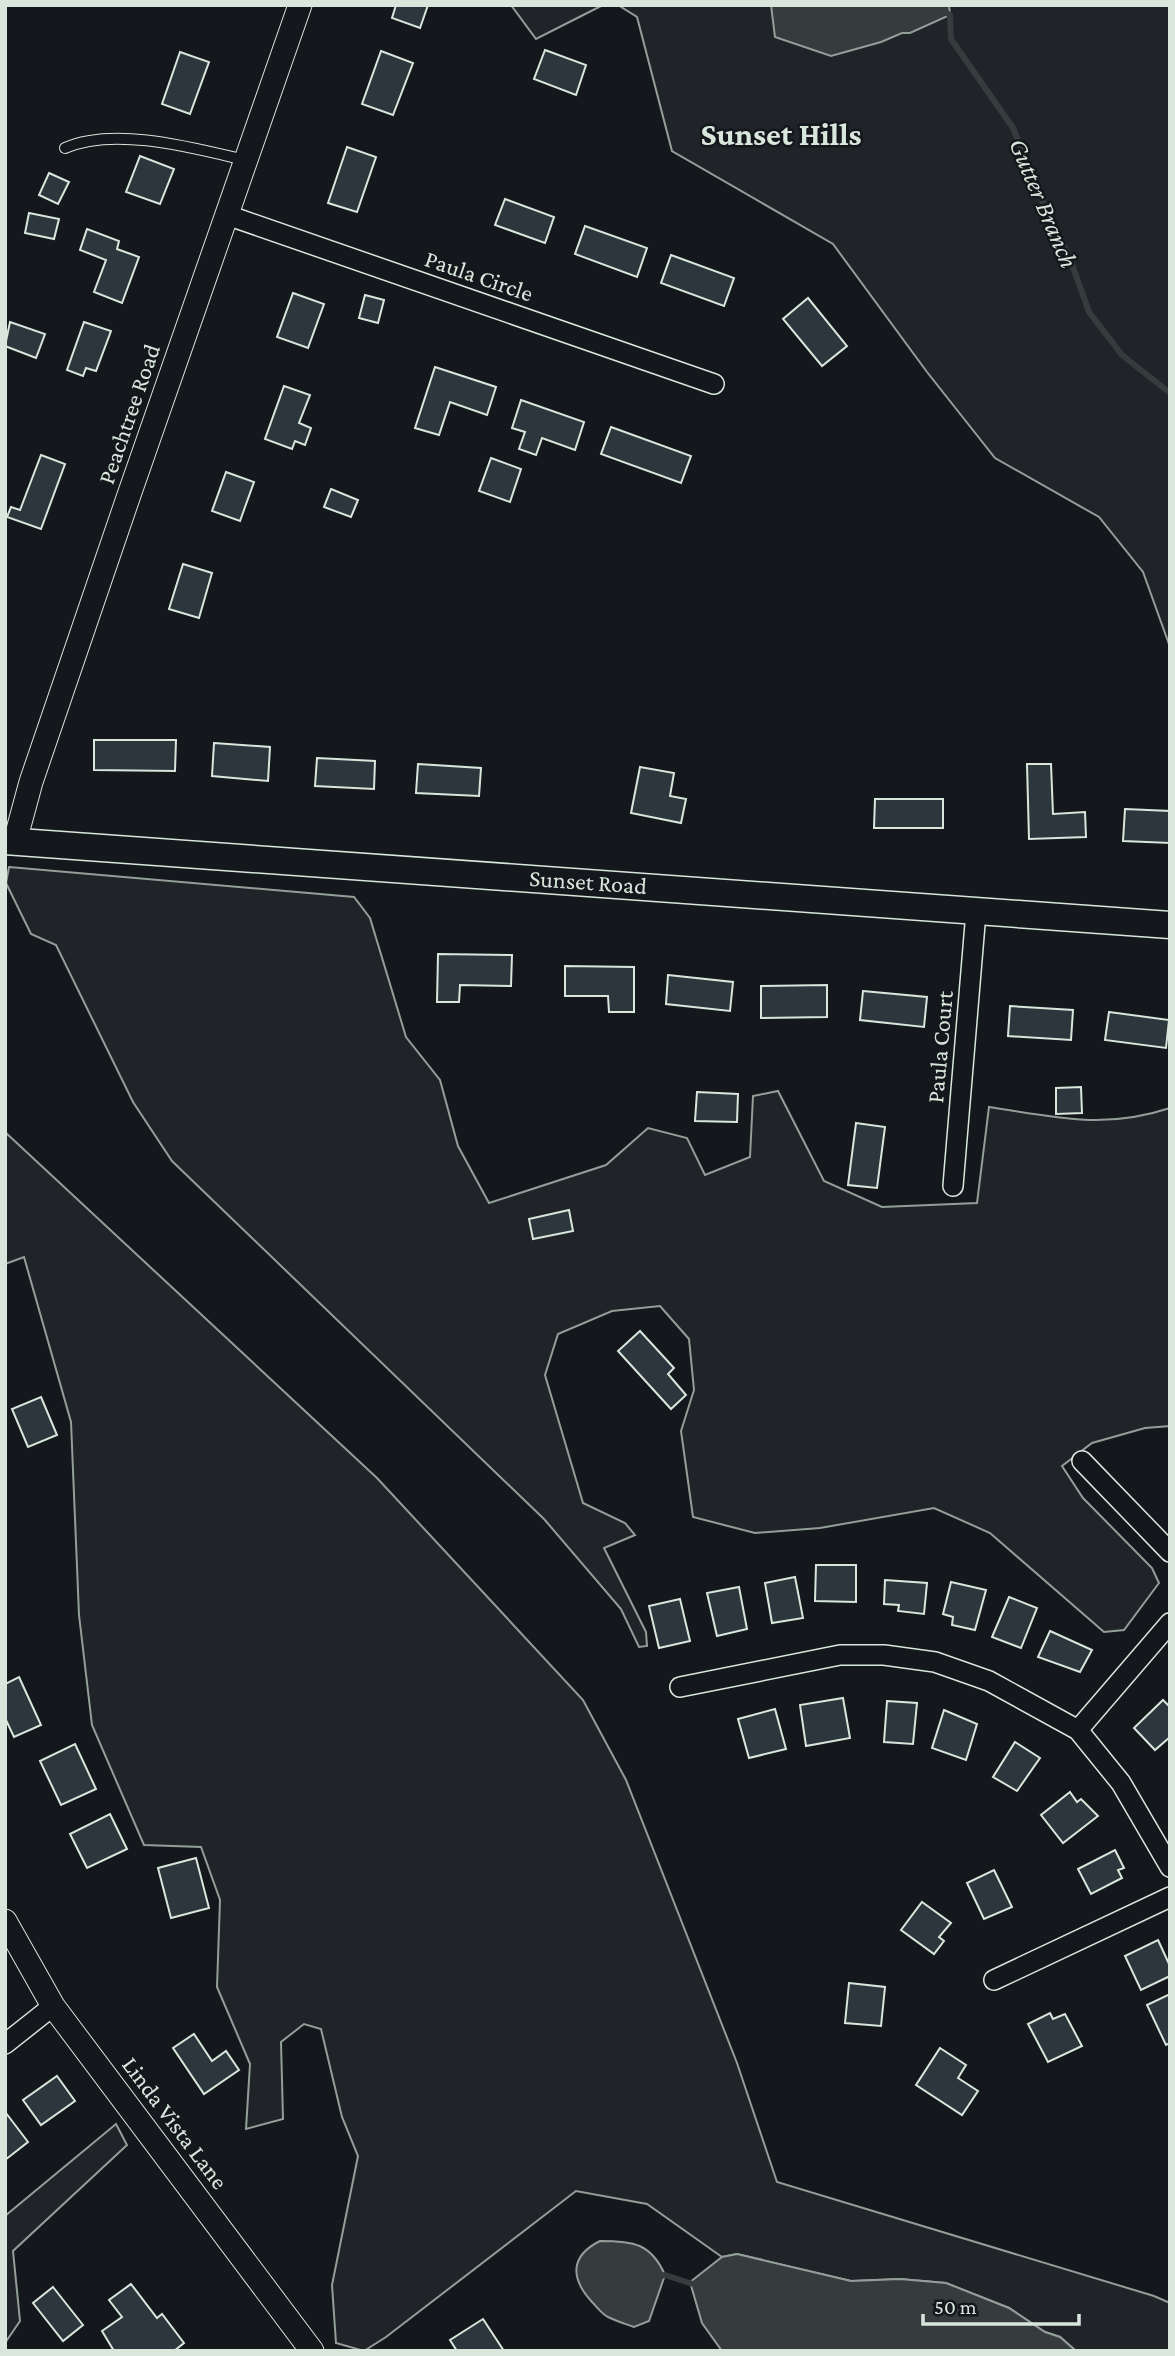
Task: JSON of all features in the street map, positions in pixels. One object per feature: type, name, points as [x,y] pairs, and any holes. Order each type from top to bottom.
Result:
[{"type":"main road","name":"Sunset Road","points":[[10,841],[1170,925]]},
{"type":"street","name":"Peachtree Road","points":[[10,841],[300,5]]},
{"type":"street","name":"Paula Circle","points":[[227,215],[714,384]]},
{"type":"street","name":"Paula Court","points":[[953,1186],[976,912]]},
{"type":"street","points":[[1082,1461],[1170,1552]]},
{"type":"street","points":[[1078,1730],[1170,1623]]},
{"type":"street","points":[[680,1687],[840,1655],[884,1655],[935,1662],[989,1681],[1078,1730],[1121,1783],[1170,1867]]},
{"type":"street","points":[[994,1980],[1170,1897]]},
{"type":"street","name":"Linda Vista Lane","points":[[5,1921],[53,2006],[312,2351]]},
{"type":"street","points":[[5,2044],[53,2006]]},
{"type":"lane","points":[[65,148],[86,140],[105,138],[191,148],[246,160]]},
{"type":"shaded area","points":[[511,5],[603,5],[536,39]]},
{"type":"shaded area","points":[[618,5],[1170,5],[1170,647],[1143,572],[1099,517],[995,458],[927,372],[833,244],[672,151],[637,17]]},
{"type":"shaded area","points":[[771,5],[949,5],[950,15],[910,33],[902,33],[831,56],[775,37]]},
{"type":"shaded area","points":[[9,867],[354,897],[370,918],[406,1037],[440,1080],[458,1146],[489,1203],[606,1165],[648,1128],[687,1138],[705,1175],[750,1157],[753,1096],[778,1091],[824,1181],[882,1207],[977,1203],[989,1107],[1080,1120],[1123,1119],[1170,1108],[1170,1426],[1145,1428],[1092,1443],[1062,1466],[1083,1498],[1152,1568],[1159,1583],[1124,1630],[1104,1632],[990,1533],[934,1508],[820,1528],[755,1533],[693,1517],[681,1431],[694,1390],[689,1339],[660,1306],[612,1311],[558,1334],[545,1375],[583,1503],[625,1523],[635,1535],[604,1548],[646,1632],[647,1646],[639,1647],[621,1609],[544,1519],[172,1161],[133,1102],[56,945],[31,934],[6,883]]},
{"type":"shaded area","points":[[5,1132],[377,1478],[583,1700],[626,1780],[737,2063],[777,2182],[1154,2296],[1170,2303],[1170,2351],[1076,2351],[1060,2337],[1045,2332],[1009,2308],[946,2283],[900,2279],[851,2281],[737,2254],[722,2257],[647,2204],[576,2191],[364,2351],[336,2343],[332,2285],[358,2156],[342,2117],[321,2029],[304,2024],[281,2042],[283,2119],[246,2129],[250,2064],[217,1987],[220,1900],[201,1847],[144,1845],[92,1725],[79,1615],[71,1422],[24,1257],[5,1264]]},
{"type":"shaded area","points":[[116,2124],[127,2145],[13,2251],[20,2321],[5,2343],[5,2216]]},
{"type":"shaded area","points":[[600,2241],[640,2246],[660,2264],[665,2275],[649,2321],[634,2327],[606,2316],[585,2293],[577,2276],[578,2261],[583,2253]]},
{"type":"shaded area","points":[[737,2254],[851,2281],[900,2279],[946,2283],[1009,2308],[1045,2332],[1060,2337],[1076,2351],[722,2351],[702,2323],[690,2282],[722,2257]]},
{"type":"building","points":[[396,5],[428,5],[420,28],[392,18]]},
{"type":"building","points":[[545,50],[586,65],[576,95],[534,79]]},
{"type":"building","points":[[381,51],[413,63],[393,115],[362,104]]},
{"type":"building","points":[[180,52],[209,62],[190,114],[162,104]]},
{"type":"building","points":[[347,147],[376,157],[357,212],[328,203]]},
{"type":"building","points":[[140,156],[174,169],[160,204],[126,192]]},
{"type":"building","points":[[49,173],[69,182],[58,204],[39,195]]},
{"type":"building","points":[[505,199],[554,217],[545,243],[495,225]]},
{"type":"building","points":[[29,213],[59,219],[54,239],[25,233]]},
{"type":"building","points":[[585,226],[647,248],[637,277],[575,254]]},
{"type":"building","points":[[87,229],[119,241],[117,249],[139,257],[122,303],[94,292],[106,260],[80,250]]},
{"type":"building","points":[[671,255],[734,278],[724,306],[661,283]]},
{"type":"building","points":[[293,293],[324,304],[308,348],[277,337]]},
{"type":"building","points":[[365,295],[384,300],[378,323],[359,318]]},
{"type":"building","points":[[808,298],[847,346],[822,366],[783,319]]},
{"type":"building","points":[[10,322],[45,334],[36,358],[5,346]]},
{"type":"building","points":[[84,322],[111,331],[96,371],[86,368],[83,376],[67,370]]},
{"type":"building","points":[[435,367],[496,387],[487,415],[450,402],[439,435],[415,428]]},
{"type":"building","points":[[284,386],[310,395],[299,423],[311,428],[305,445],[295,441],[292,449],[265,439]]},
{"type":"building","points":[[521,400],[584,422],[575,450],[542,438],[536,455],[519,449],[525,432],[512,428]]},
{"type":"building","points":[[611,427],[691,456],[681,483],[601,454]]},
{"type":"building","points":[[41,455],[65,464],[41,529],[7,517],[11,507],[20,510]]},
{"type":"building","points":[[491,458],[521,469],[510,502],[479,491]]},
{"type":"building","points":[[226,472],[254,482],[240,521],[212,511]]},
{"type":"building","points":[[331,489],[358,500],[351,517],[324,507]]},
{"type":"building","points":[[183,564],[212,573],[199,618],[169,609]]},
{"type":"building","points":[[94,740],[176,740],[175,771],[94,770]]},
{"type":"building","points":[[214,743],[270,747],[268,781],[212,776]]},
{"type":"building","points":[[317,758],[375,761],[374,789],[315,786]]},
{"type":"building","points":[[418,764],[481,768],[479,796],[416,793]]},
{"type":"building","points":[[1027,764],[1051,764],[1053,814],[1085,812],[1086,837],[1029,839]]},
{"type":"building","points":[[640,767],[674,773],[670,796],[686,799],[681,823],[631,813]]},
{"type":"building","points":[[875,799],[943,799],[943,828],[874,828]]},
{"type":"building","points":[[1125,809],[1170,811],[1170,843],[1123,841]]},
{"type":"building","points":[[438,954],[512,955],[511,986],[460,985],[459,1002],[437,1002]]},
{"type":"building","points":[[565,966],[634,967],[634,1012],[609,1012],[608,996],[565,996]]},
{"type":"building","points":[[668,975],[733,982],[730,1011],[666,1004]]},
{"type":"building","points":[[827,985],[827,1017],[761,1018],[761,986]]},
{"type":"building","points":[[863,991],[927,997],[924,1027],[860,1020]]},
{"type":"building","points":[[1010,1006],[1073,1010],[1071,1040],[1008,1036]]},
{"type":"building","points":[[1109,1012],[1169,1020],[1166,1048],[1105,1040]]},
{"type":"building","points":[[1081,1087],[1082,1113],[1056,1114],[1056,1088]]},
{"type":"building","points":[[697,1092],[738,1094],[737,1122],[695,1121]]},
{"type":"building","points":[[856,1123],[885,1127],[877,1188],[848,1185]]},
{"type":"building","points":[[569,1210],[573,1231],[533,1239],[529,1219]]},
{"type":"building","points":[[640,1331],[674,1368],[668,1374],[686,1395],[671,1409],[618,1351]]},
{"type":"building","points":[[41,1397],[57,1435],[28,1447],[12,1409]]},
{"type":"building","points":[[816,1565],[856,1565],[856,1602],[815,1601]]},
{"type":"building","points":[[795,1577],[803,1618],[772,1623],[765,1583]]},
{"type":"building","points":[[885,1580],[927,1583],[924,1614],[898,1611],[899,1605],[884,1604]]},
{"type":"building","points":[[951,1582],[986,1590],[975,1630],[952,1625],[953,1617],[943,1614]]},
{"type":"building","points":[[739,1587],[747,1629],[717,1636],[707,1593]]},
{"type":"building","points":[[1009,1597],[1037,1608],[1021,1648],[992,1637]]},
{"type":"building","points":[[680,1599],[690,1641],[659,1648],[649,1606]]},
{"type":"building","points":[[1050,1631],[1092,1650],[1080,1672],[1038,1657]]},
{"type":"building","points":[[19,1677],[41,1725],[14,1737],[5,1718],[5,1684]]},
{"type":"building","points":[[843,1698],[850,1738],[806,1746],[800,1705]]},
{"type":"building","points":[[1163,1700],[1170,1707],[1170,1737],[1155,1750],[1134,1728]]},
{"type":"building","points":[[887,1701],[917,1703],[913,1744],[884,1742]]},
{"type":"building","points":[[775,1709],[786,1749],[749,1758],[738,1719]]},
{"type":"building","points":[[944,1710],[977,1724],[966,1760],[932,1748]]},
{"type":"building","points":[[1015,1742],[1040,1758],[1017,1791],[993,1777]]},
{"type":"building","points":[[75,1744],[96,1789],[61,1805],[40,1761]]},
{"type":"building","points":[[1070,1792],[1077,1802],[1081,1799],[1098,1816],[1063,1843],[1041,1815]]},
{"type":"building","points":[[110,1814],[127,1849],[87,1868],[70,1834]]},
{"type":"building","points":[[1115,1850],[1124,1868],[1118,1870],[1122,1878],[1091,1894],[1078,1869]]},
{"type":"building","points":[[196,1858],[209,1908],[171,1918],[158,1868]]},
{"type":"building","points":[[994,1870],[1012,1907],[984,1919],[967,1883]]},
{"type":"building","points":[[922,1902],[951,1923],[939,1937],[944,1941],[934,1954],[901,1930]]},
{"type":"building","points":[[1158,1940],[1170,1966],[1170,1976],[1141,1990],[1125,1956]]},
{"type":"building","points":[[849,1983],[885,1987],[881,2026],[845,2023]]},
{"type":"building","points":[[1170,1994],[1170,2043],[1166,2045],[1147,2005]]},
{"type":"building","points":[[1050,2013],[1053,2019],[1065,2014],[1082,2046],[1048,2062],[1028,2024]]},
{"type":"building","points":[[194,2034],[212,2061],[226,2051],[239,2070],[204,2094],[173,2048]]},
{"type":"building","points":[[940,2048],[966,2065],[958,2078],[978,2091],[962,2115],[916,2085]]},
{"type":"building","points":[[57,2076],[75,2101],[41,2125],[23,2100]]},
{"type":"building","points":[[5,2114],[28,2142],[5,2160]]},
{"type":"building","points":[[131,2284],[157,2318],[162,2314],[184,2343],[174,2351],[114,2351],[102,2331],[122,2317],[109,2300]]},
{"type":"building","points":[[53,2287],[83,2325],[63,2341],[33,2303]]},
{"type":"building","points":[[483,2319],[504,2351],[457,2351],[450,2340]]},
{"type":"waterway","name":"Gutter Branch","points":[[933,5],[950,15],[951,39],[1013,128],[1047,212],[1069,256],[1089,312],[1122,355],[1170,393]]},
{"type":"waterway","points":[[660,2276],[665,2275],[696,2285]]},
{"type":"district","name":"Sunset Hills","points":[[781,134]]}]
